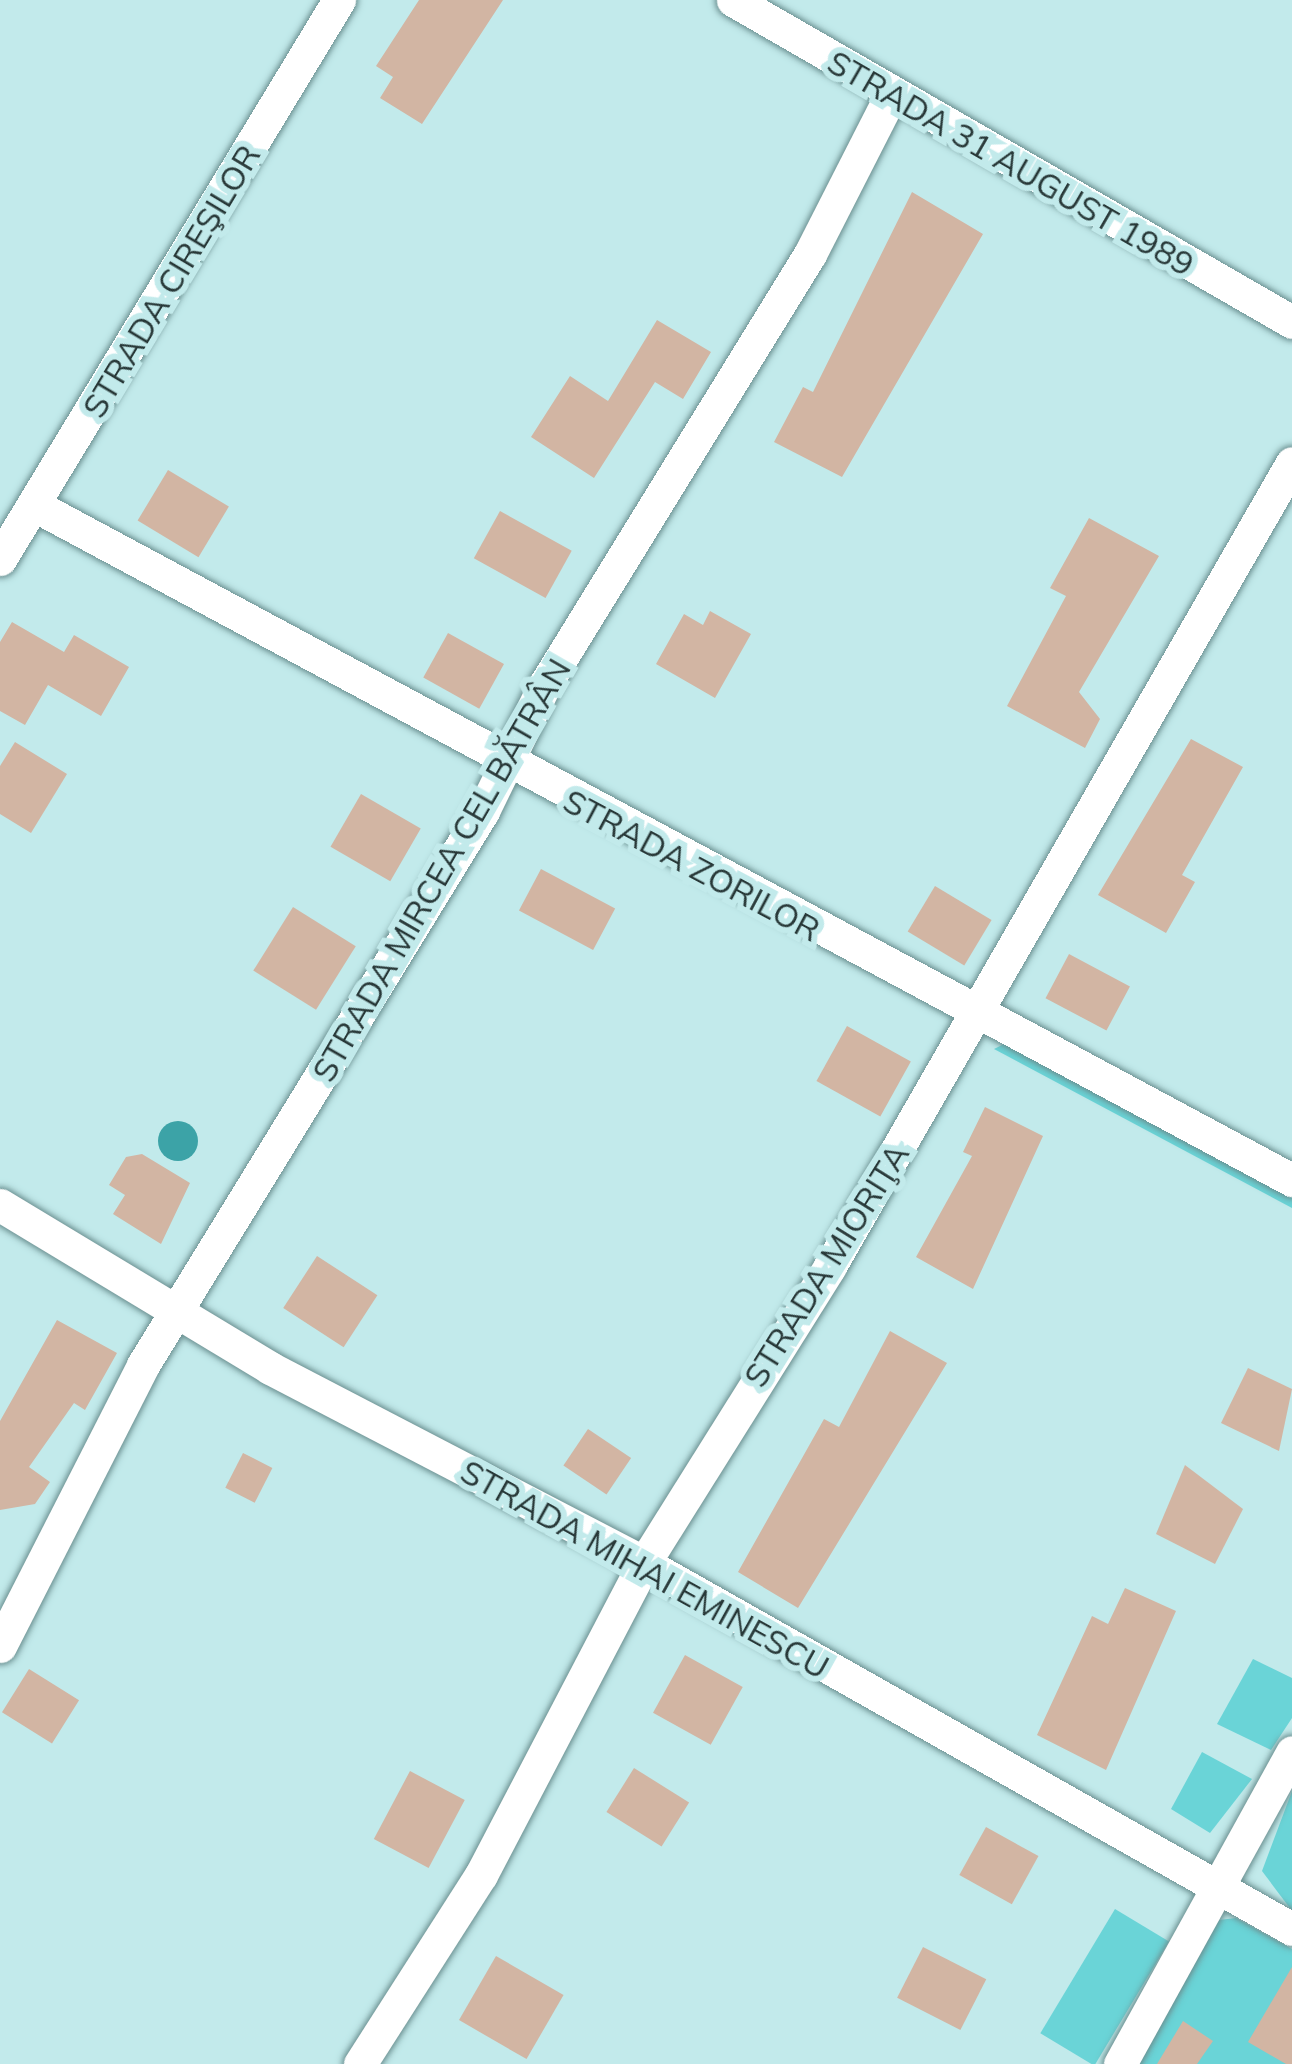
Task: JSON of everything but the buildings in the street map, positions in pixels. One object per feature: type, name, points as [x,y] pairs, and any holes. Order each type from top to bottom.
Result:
[{"type":"street","name":"STRADA CIREŞILOR","points":[[0,560],[339,0]]},
{"type":"street","name":"STRADA 31 AUGUST 1989","points":[[733,0],[890,97],[1292,322]]},
{"type":"street","name":"STRADA MIRCEA CEL BĂTRÂN","points":[[0,1646],[143,1365],[183,1314],[506,768],[544,686],[810,254],[890,97]]},
{"type":"street","name":"STRADA MIORIŢA","points":[[360,2064],[493,1855],[644,1563],[976,1017],[1292,463]]},
{"type":"street","name":"STRADA ZORILOR","points":[[34,505],[506,768],[1292,1180]]},
{"type":"street","name":"STRADA MIHAI EMINESCU","points":[[0,1205],[183,1314],[644,1563],[1292,1929]]},
{"type":"street","points":[[1120,2064],[1214,1884],[1292,1752]]},
{"type":"shaded area","points":[[1004,1044],[1292,1195],[1292,1208],[994,1049]]},
{"type":"shaded area","points":[[178,1121],[192,1127],[198,1141],[192,1155],[178,1161],[164,1155],[158,1141],[164,1127]]},
{"type":"shaded area","points":[[1253,1659],[1292,1678],[1292,1718],[1271,1750],[1217,1724]]},
{"type":"shaded area","points":[[1202,1752],[1252,1779],[1210,1833],[1171,1809]]},
{"type":"shaded area","points":[[1292,1791],[1292,1911],[1262,1871]]},
{"type":"shaded area","points":[[1115,1909],[1169,1941],[1095,2064],[1040,2033]]},
{"type":"shaded area","points":[[1236,1918],[1292,1949],[1292,2064],[1134,2064],[1219,1920]]}]
